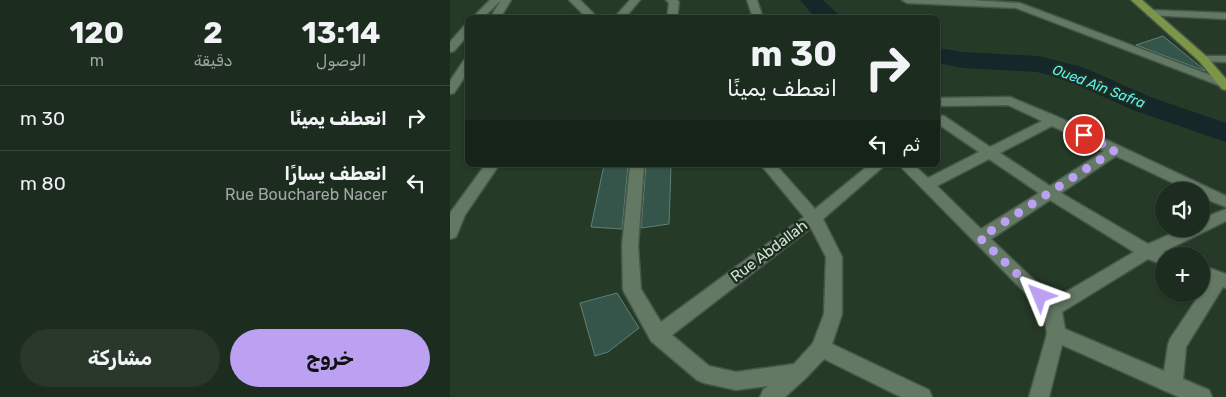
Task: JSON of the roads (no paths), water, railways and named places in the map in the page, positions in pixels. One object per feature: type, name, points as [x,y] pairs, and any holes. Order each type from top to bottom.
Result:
[{"type":"main road","points":[[1136,0],[1203,60],[1225,86]]},
{"type":"street","points":[[480,15],[496,0]]},
{"type":"street","points":[[497,15],[506,0]]},
{"type":"street","points":[[574,0],[590,15]]},
{"type":"street","points":[[622,15],[635,0]]},
{"type":"street","points":[[752,0],[757,15]]},
{"type":"street","points":[[907,0],[1016,3],[1225,86]]},
{"type":"street","points":[[673,15],[675,1]]},
{"type":"street","points":[[1151,13],[1226,16]]},
{"type":"street","points":[[450,49],[465,32]]},
{"type":"street","points":[[1203,60],[1226,59]]},
{"type":"street","points":[[450,90],[465,67]]},
{"type":"street","points":[[940,102],[1010,100],[1226,202]]},
{"type":"street","points":[[940,118],[955,102]]},
{"type":"street","points":[[927,186],[991,154],[1052,120]]},
{"type":"street","points":[[940,121],[1050,193],[1155,255]]},
{"type":"street","points":[[980,238],[1115,150]]},
{"type":"street","points":[[450,233],[458,213],[491,167]]},
{"type":"street","points":[[637,167],[630,246],[632,290],[658,335],[704,374],[736,381],[798,372]]},
{"type":"street","points":[[770,167],[814,218],[834,257],[833,314],[821,348],[770,397]]},
{"type":"street","name":"Rue Abdallah","points":[[658,335],[814,218],[876,167]]},
{"type":"street","points":[[908,167],[1053,309],[1056,334],[1039,397]]},
{"type":"street","points":[[1210,222],[1226,215]]},
{"type":"street","points":[[1053,309],[1147,252],[1179,237]]},
{"type":"street","points":[[1172,384],[1177,345],[1223,280],[1210,275]]},
{"type":"street","points":[[1056,334],[1202,397]]},
{"type":"street","points":[[821,348],[922,397]]},
{"type":"waterway","name":"Oued Aîn Safra","points":[[811,0],[826,15]]},
{"type":"waterway","name":"Oued Aîn Safra","points":[[940,56],[963,60],[1038,64],[1073,73],[1143,104],[1226,133]]}]
